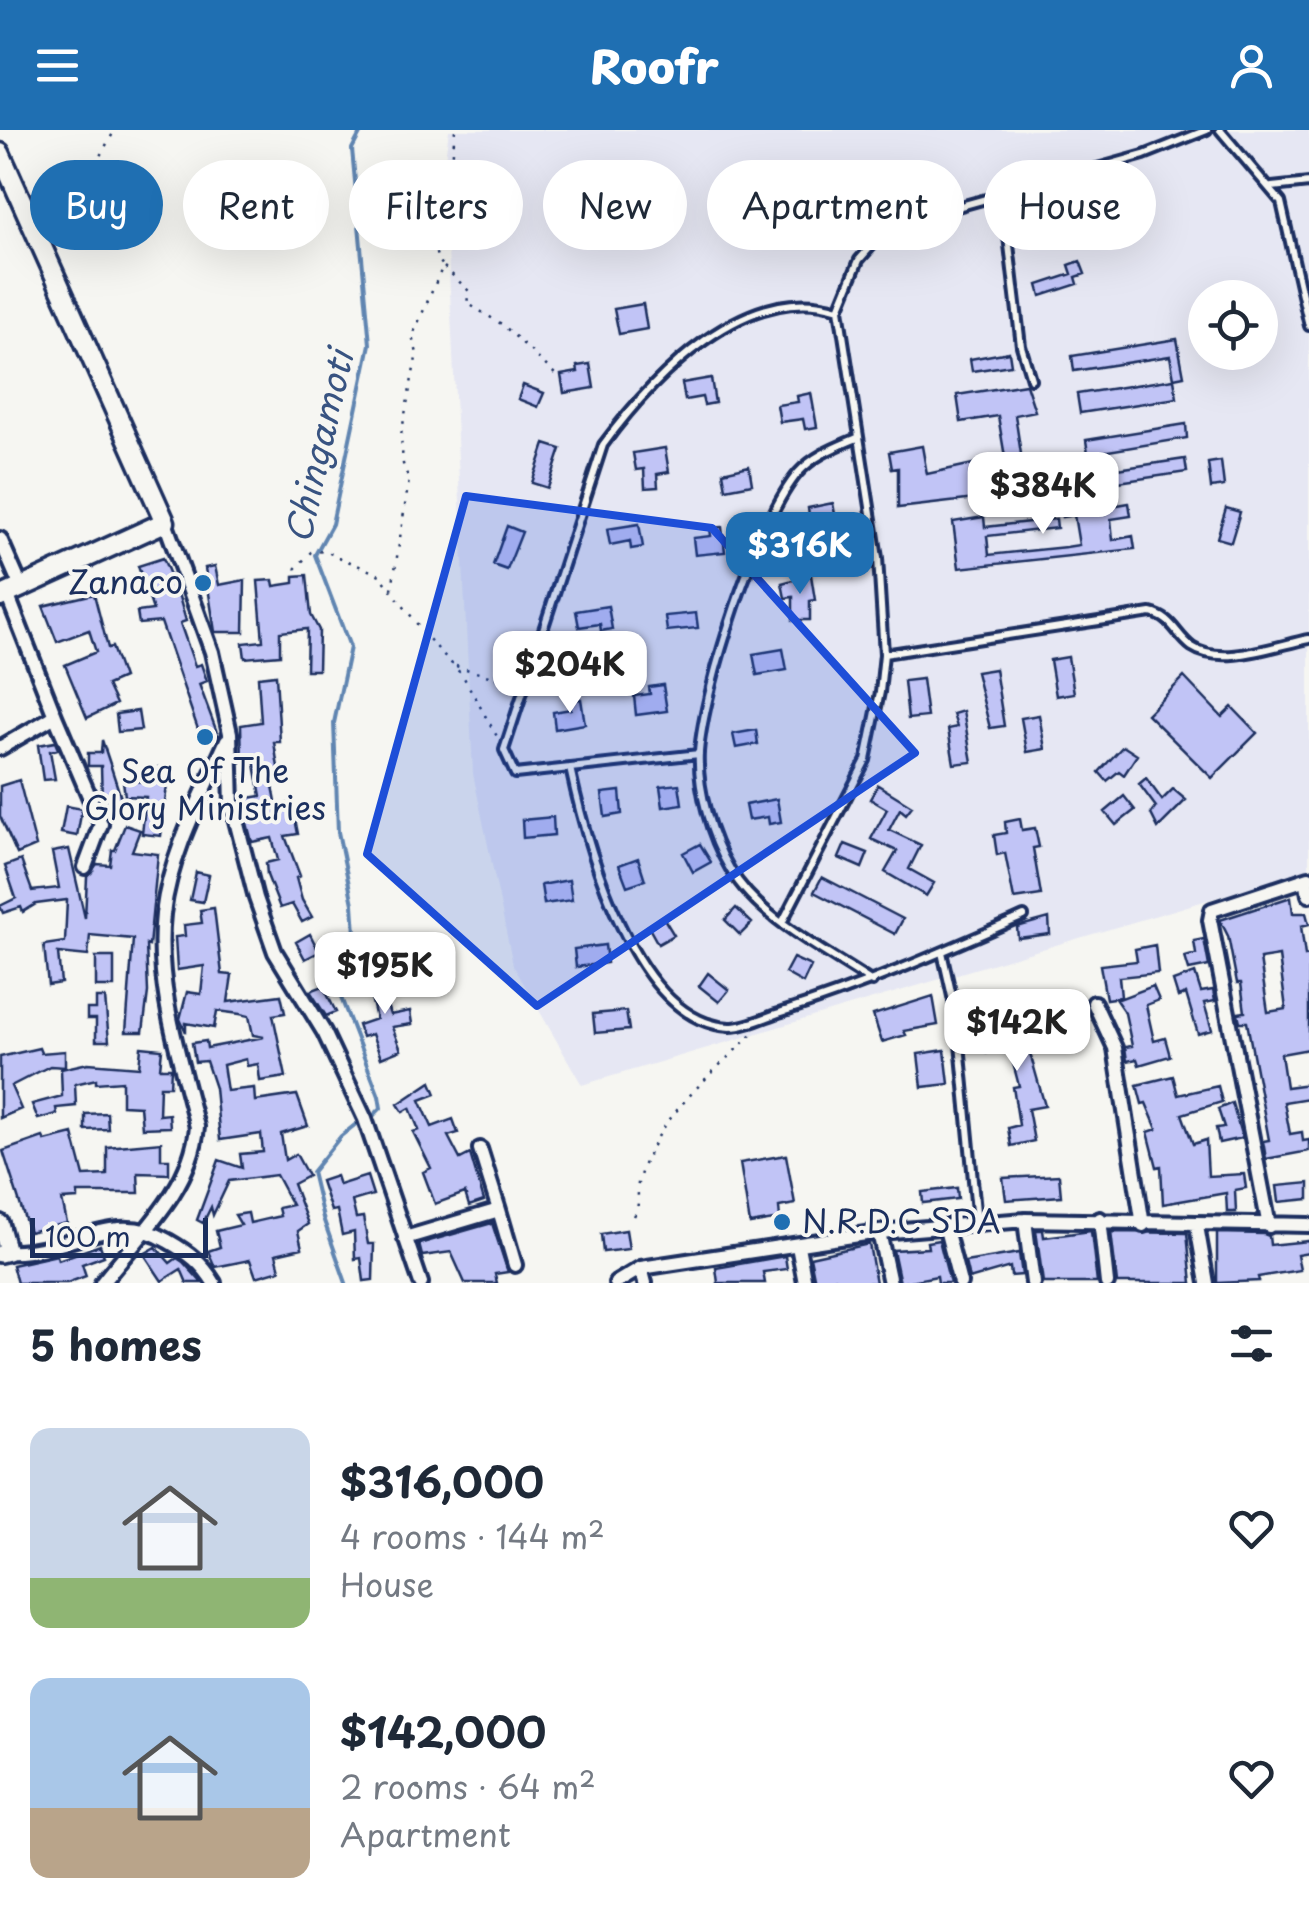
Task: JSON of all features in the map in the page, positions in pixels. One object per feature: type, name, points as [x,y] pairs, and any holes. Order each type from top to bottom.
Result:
[{"type":"main road","points":[[0,153],[165,522],[9,592]]},
{"type":"street","points":[[165,522],[200,609],[230,733],[232,805],[274,952],[324,1032],[366,1119],[421,1283]]},
{"type":"street","points":[[0,539],[9,592],[101,824],[85,867]]},
{"type":"street","points":[[0,748],[55,716]]},
{"type":"street","points":[[102,1283],[148,1228],[189,1167],[197,1126],[166,997],[163,914],[174,864],[230,733]]},
{"type":"street","points":[[1269,1226],[1210,920],[1212,910],[1308,879],[1309,895]]},
{"type":"street","points":[[1094,1003],[1115,1048],[1142,1226]]},
{"type":"street","points":[[480,1149],[515,1265]]},
{"type":"street","points":[[406,1238],[499,1210]]},
{"type":"street","points":[[616,1283],[641,1268],[879,1232],[1025,1220],[1100,1219],[1142,1226],[1309,1226]]},
{"type":"street","points":[[1100,1219],[1107,1283]]},
{"type":"street","points":[[1025,1220],[1033,1283]]},
{"type":"street","points":[[0,1223],[4,1253],[39,1250],[126,1226],[148,1228],[195,1257],[214,1283]]},
{"type":"street","points":[[1197,1226],[1207,1283]]},
{"type":"street","points":[[946,1229],[960,1283]]},
{"type":"street","points":[[879,1232],[890,1283]]},
{"type":"street","points":[[798,1246],[804,1283]]},
{"type":"street","points":[[641,1268],[646,1283]]},
{"type":"lane","points":[[1126,160],[1207,130]]},
{"type":"lane","points":[[1220,130],[1281,202],[1309,326]]},
{"type":"lane","points":[[1272,187],[1309,182]]},
{"type":"lane","points":[[783,921],[866,760],[874,736],[884,654],[878,558],[840,308],[859,260],[883,236],[950,206],[984,198]]},
{"type":"lane","points":[[1010,250],[1022,346],[1031,379]]},
{"type":"lane","points":[[699,754],[515,774],[504,750],[602,445],[628,411],[688,354],[731,326],[786,304],[817,302],[840,308]]},
{"type":"lane","points":[[857,438],[823,452],[799,471],[776,506],[711,686],[699,754],[710,823],[730,868],[754,901],[872,982]]},
{"type":"lane","points":[[884,654],[1151,614],[1166,616],[1194,648],[1221,656],[1309,639]]},
{"type":"lane","points":[[570,768],[585,839],[616,918],[663,991],[704,1022],[734,1027],[770,1016],[872,982],[1024,916]]},
{"type":"lane","points":[[942,952],[958,1023],[977,1225]]},
{"type":"path","points":[[44,252],[115,130]]},
{"type":"path","points":[[455,130],[452,164],[433,230],[434,251],[443,266],[469,291],[467,303],[503,325],[557,376]]},
{"type":"path","points":[[392,588],[410,480],[403,464],[401,435],[417,353],[412,336],[443,266]]},
{"type":"path","points":[[294,568],[311,552],[325,551],[335,559],[373,569],[392,588],[426,638],[455,666],[504,750]]},
{"type":"path","points":[[455,666],[509,680],[523,691]]},
{"type":"path","points":[[634,1216],[640,1203],[637,1182],[670,1118],[770,1016]]},
{"type":"highlighted area","points":[[466,496],[712,528],[915,753],[537,1006],[367,854]]},
{"type":"shaded area","points":[[449,130],[1309,130],[1309,870],[582,1085],[513,965],[473,774],[448,250],[523,250],[523,160],[445,160]]},
{"type":"building","points":[[1080,261],[1085,274],[1076,277],[1078,284],[1041,296],[1038,285],[1072,274],[1069,265]]},
{"type":"building","points":[[643,304],[647,329],[619,334],[614,309]]},
{"type":"building","points":[[1177,339],[1184,376],[1174,378],[1170,356],[1074,371],[1072,356]]},
{"type":"building","points":[[1009,352],[1011,365],[972,371],[970,359]]},
{"type":"building","points":[[590,364],[594,388],[564,393],[561,375],[578,372],[577,366]]},
{"type":"building","points":[[711,378],[715,403],[704,405],[702,397],[685,400],[682,383]]},
{"type":"building","points":[[1174,379],[1177,398],[1080,413],[1077,394]]},
{"type":"building","points":[[1026,384],[1035,411],[1015,415],[1027,493],[898,508],[898,468],[892,469],[889,452],[922,446],[927,474],[1005,457],[998,416],[961,422],[957,395]]},
{"type":"building","points":[[523,385],[544,393],[538,407],[518,399]]},
{"type":"building","points":[[811,393],[817,427],[805,429],[803,419],[780,422],[777,405],[798,402],[797,396]]},
{"type":"building","points":[[1186,424],[1187,438],[1102,452],[1104,471],[1185,459],[1187,472],[1091,486],[1093,454],[1088,454],[1086,440]]},
{"type":"building","points":[[545,444],[561,449],[548,488],[532,483]]},
{"type":"building","points":[[665,448],[669,472],[657,474],[658,487],[645,488],[644,469],[636,470],[633,453]]},
{"type":"building","points":[[1221,461],[1224,486],[1211,488],[1208,463]]},
{"type":"building","points":[[749,466],[752,484],[726,489],[723,472]]},
{"type":"building","points":[[833,503],[836,520],[810,524],[808,508]]},
{"type":"building","points":[[1129,503],[1131,516],[1111,519],[1113,540],[1133,536],[1135,549],[959,568],[953,522],[984,517],[985,527],[1056,519],[1057,528],[987,536],[989,555],[1066,547],[1079,545],[1074,515],[1062,517],[1061,508],[1082,504],[1083,511]]},
{"type":"building","points":[[1226,508],[1240,512],[1231,542],[1217,538]]},
{"type":"building","points":[[639,524],[643,547],[631,549],[630,541],[610,545],[607,529]]},
{"type":"building","points":[[507,526],[522,532],[507,570],[493,565]]},
{"type":"building","points":[[722,527],[725,552],[695,555],[693,538],[711,536],[710,528]]},
{"type":"building","points":[[163,558],[179,597],[186,621],[180,623],[195,666],[201,664],[207,681],[199,684],[218,735],[202,741],[161,622],[139,624],[137,612],[153,610],[138,566]]},
{"type":"building","points":[[215,566],[219,585],[245,580],[244,632],[215,632],[205,568]]},
{"type":"building","points":[[307,575],[311,615],[319,630],[318,670],[306,670],[307,629],[280,632],[280,655],[245,658],[243,643],[263,641],[258,581],[273,580],[274,586],[294,583],[294,576]]},
{"type":"building","points":[[811,575],[815,600],[810,601],[810,620],[793,620],[793,597],[785,598],[782,583]]},
{"type":"building","points":[[94,594],[108,648],[112,647],[123,678],[107,685],[116,704],[87,718],[65,665],[96,652],[89,630],[57,642],[43,606]]},
{"type":"building","points":[[608,606],[612,629],[601,631],[600,624],[579,627],[576,611]]},
{"type":"building","points":[[696,613],[698,628],[667,631],[665,616]]},
{"type":"building","points":[[783,649],[787,670],[757,675],[753,654]]},
{"type":"building","points":[[1068,657],[1074,693],[1056,696],[1050,660]]},
{"type":"building","points":[[995,669],[1004,726],[990,728],[976,672]]},
{"type":"building","points":[[276,675],[280,742],[274,742],[280,780],[272,781],[277,806],[292,803],[298,834],[285,836],[300,876],[296,878],[302,900],[312,917],[302,922],[292,904],[280,908],[267,875],[266,863],[278,860],[272,838],[252,842],[242,804],[242,799],[261,796],[254,759],[242,762],[241,725],[261,722],[258,677]]},
{"type":"building","points":[[1184,677],[1222,717],[1232,707],[1257,733],[1212,778],[1147,714]]},
{"type":"building","points":[[922,679],[927,717],[908,719],[904,681]]},
{"type":"building","points":[[663,685],[667,711],[636,715],[634,696],[650,694],[649,687]]},
{"type":"building","points":[[581,699],[585,724],[555,729],[553,712],[571,709],[569,701]]},
{"type":"building","points":[[138,711],[141,730],[118,732],[116,714]]},
{"type":"building","points":[[963,711],[972,762],[954,764],[948,729],[957,727],[953,714]]},
{"type":"building","points":[[1039,715],[1045,749],[1027,752],[1021,718]]},
{"type":"building","points":[[756,730],[758,744],[736,748],[733,734]]},
{"type":"building","points":[[102,740],[122,801],[102,801],[101,766],[88,766],[88,753],[101,753]]},
{"type":"building","points":[[55,742],[58,749],[50,751],[55,779],[43,780],[38,745]]},
{"type":"building","points":[[1123,746],[1137,755],[1124,775],[1119,771],[1107,781],[1099,772]]},
{"type":"building","points":[[159,767],[169,768],[161,836],[142,834],[146,797],[125,796],[123,781],[158,782]]},
{"type":"building","points":[[1146,778],[1162,800],[1173,789],[1186,800],[1158,828],[1151,814],[1156,807],[1139,784]]},
{"type":"building","points":[[19,780],[36,846],[17,854],[0,816],[0,786]]},
{"type":"building","points":[[679,784],[682,804],[663,807],[660,786]]},
{"type":"building","points":[[878,785],[912,806],[906,814],[900,809],[889,830],[921,845],[909,869],[934,883],[926,896],[885,872],[897,851],[871,839],[887,809],[870,799]]},
{"type":"building","points":[[620,791],[622,814],[605,817],[602,793]]},
{"type":"building","points":[[1124,796],[1135,810],[1116,825],[1105,812]]},
{"type":"building","points":[[777,799],[781,822],[769,824],[768,817],[748,820],[745,805]]},
{"type":"building","points":[[66,806],[82,809],[77,836],[61,833]]},
{"type":"building","points":[[553,817],[554,835],[523,838],[522,820]]},
{"type":"building","points":[[1020,819],[1022,830],[1035,828],[1039,847],[1033,848],[1041,895],[1014,899],[1005,853],[997,855],[994,835],[1006,833],[1005,822]]},
{"type":"building","points":[[125,825],[140,830],[132,851],[158,854],[149,946],[146,945],[148,992],[143,1032],[126,1032],[133,939],[90,935],[88,956],[58,953],[61,983],[48,985],[44,945],[65,942],[67,900],[36,904],[23,912],[21,907],[3,913],[0,906],[16,898],[5,866],[21,860],[32,891],[59,888],[52,852],[69,849],[85,918],[87,877],[97,864],[110,865],[112,850]]},
{"type":"building","points":[[700,844],[711,862],[693,872],[683,853]]},
{"type":"building","points":[[845,844],[868,853],[862,868],[839,858]]},
{"type":"building","points":[[638,858],[645,880],[627,886],[619,865]]},
{"type":"building","points":[[196,872],[209,875],[203,902],[190,900]]},
{"type":"building","points":[[822,877],[903,919],[895,934],[814,892]]},
{"type":"building","points":[[569,880],[572,900],[544,904],[541,885]]},
{"type":"building","points":[[1291,897],[1293,913],[1306,913],[1309,924],[1301,926],[1305,956],[1309,955],[1309,1049],[1281,1054],[1286,1087],[1309,1084],[1309,1098],[1284,1102],[1290,1134],[1302,1132],[1303,1141],[1309,1140],[1309,1151],[1266,1159],[1263,1141],[1269,1140],[1247,1022],[1240,1022],[1238,1013],[1245,1012],[1241,983],[1237,983],[1228,936],[1220,920]],"holes":[[[1279,956],[1286,1009],[1268,1012],[1260,959]]]},
{"type":"building","points":[[214,908],[222,974],[232,975],[228,1002],[281,995],[285,1013],[273,1015],[286,1077],[260,1081],[258,1064],[247,1066],[246,1059],[223,1065],[227,1091],[254,1088],[255,1101],[297,1095],[308,1126],[281,1134],[285,1160],[296,1154],[308,1176],[293,1184],[308,1224],[298,1231],[302,1248],[276,1254],[280,1270],[256,1277],[250,1260],[215,1267],[208,1251],[220,1247],[216,1231],[241,1225],[235,1215],[248,1213],[250,1223],[280,1216],[278,1208],[292,1205],[276,1175],[229,1181],[213,1215],[211,1207],[203,1223],[197,1220],[219,1160],[242,1168],[240,1154],[263,1152],[261,1134],[220,1140],[215,1088],[206,1061],[195,1062],[192,1043],[206,1041],[207,1048],[264,1037],[253,1035],[249,1016],[240,1014],[217,1011],[214,1028],[186,1023],[186,1032],[180,1019],[187,992],[201,994],[204,966],[177,970],[175,937],[185,936],[184,925],[202,923],[200,910]]},
{"type":"building","points":[[736,908],[752,923],[740,935],[725,920]]},
{"type":"building","points":[[663,917],[674,935],[658,944],[648,926]]},
{"type":"building","points":[[1049,918],[1050,934],[1018,938],[1017,927]]},
{"type":"building","points":[[310,934],[319,952],[305,959],[296,942]]},
{"type":"building","points":[[1204,939],[1209,966],[1189,970],[1185,957],[1196,954],[1194,941]]},
{"type":"building","points":[[605,945],[607,963],[576,967],[574,949]]},
{"type":"building","points":[[1155,945],[1158,973],[1119,977],[1121,997],[1106,999],[1100,965],[1137,961],[1135,949]]},
{"type":"building","points":[[96,957],[114,957],[114,987],[96,987]]},
{"type":"building","points":[[793,958],[811,966],[803,983],[785,973]]},
{"type":"building","points":[[708,973],[729,990],[719,1002],[699,986]]},
{"type":"building","points":[[1195,973],[1201,992],[1213,990],[1215,1001],[1204,1003],[1212,1030],[1198,1034],[1186,994],[1178,997],[1173,981]]},
{"type":"building","points":[[396,974],[402,989],[384,996],[390,1015],[410,1011],[412,1024],[392,1027],[401,1050],[381,1058],[372,1034],[362,1037],[358,1025],[376,1019],[368,984]]},
{"type":"building","points":[[323,986],[336,1012],[326,1016],[310,991]]},
{"type":"building","points":[[1153,986],[1159,1000],[1146,1005],[1154,1041],[1165,1038],[1170,1056],[1139,1065],[1137,1059],[1127,1061],[1125,1047],[1132,1046],[1125,1013],[1116,1000]]},
{"type":"building","points":[[933,996],[938,1025],[904,1031],[906,1035],[882,1042],[873,1015]]},
{"type":"building","points":[[96,998],[105,998],[109,1041],[96,1041],[96,1019],[87,1019],[87,1009],[96,1009]]},
{"type":"building","points":[[626,1011],[629,1030],[595,1033],[593,1014]]},
{"type":"building","points":[[1020,1018],[1045,1106],[1028,1109],[1034,1141],[1011,1146],[1008,1128],[1019,1125],[1013,1087],[1019,1086],[1009,1048],[987,1053],[980,1028]]},
{"type":"building","points":[[141,1047],[162,1049],[160,1068],[171,1068],[170,1086],[160,1086],[159,1115],[169,1114],[170,1127],[142,1128],[140,1106],[122,1105],[122,1081],[96,1083],[96,1079],[75,1084],[76,1106],[56,1108],[57,1114],[38,1119],[32,1104],[62,1096],[61,1069],[88,1063],[139,1067]]},
{"type":"building","points":[[39,1048],[41,1053],[65,1051],[65,1067],[50,1066],[11,1086],[21,1109],[0,1118],[0,1057]]},
{"type":"building","points":[[945,1050],[949,1084],[922,1087],[918,1054]]},
{"type":"building","points":[[1173,1076],[1178,1095],[1218,1086],[1222,1102],[1182,1114],[1193,1144],[1206,1140],[1208,1176],[1244,1174],[1246,1188],[1235,1190],[1236,1212],[1227,1212],[1226,1193],[1163,1204],[1161,1166],[1157,1167],[1148,1132],[1157,1129],[1146,1103],[1142,1104],[1137,1085]]},
{"type":"building","points":[[431,1082],[436,1094],[420,1100],[432,1127],[453,1119],[458,1133],[448,1136],[460,1159],[470,1154],[484,1201],[469,1206],[465,1193],[435,1204],[423,1172],[431,1168],[413,1132],[419,1130],[410,1108],[403,1112],[398,1104]]},
{"type":"building","points":[[1232,1103],[1242,1138],[1219,1143],[1216,1128],[1224,1127],[1218,1109]]},
{"type":"building","points":[[107,1113],[108,1129],[85,1130],[85,1114]]},
{"type":"building","points":[[73,1134],[84,1176],[107,1175],[107,1147],[161,1142],[161,1159],[169,1159],[169,1174],[138,1173],[139,1193],[78,1193],[78,1199],[62,1200],[67,1223],[29,1232],[3,1151],[43,1137],[45,1141]]},
{"type":"building","points":[[786,1155],[795,1204],[779,1207],[780,1219],[750,1224],[740,1163]]},
{"type":"building","points":[[1059,1175],[1061,1196],[1006,1200],[1003,1178]]},
{"type":"building","points":[[336,1176],[339,1185],[367,1176],[373,1195],[352,1201],[356,1218],[363,1217],[368,1244],[374,1244],[373,1280],[364,1281],[361,1258],[355,1259],[354,1232],[342,1235],[337,1210],[331,1211],[321,1181]]},
{"type":"building","points":[[1309,1183],[1309,1199],[1279,1202],[1277,1186]]},
{"type":"building","points":[[957,1188],[958,1199],[923,1203],[922,1192]]},
{"type":"building","points":[[492,1223],[508,1272],[495,1274],[497,1283],[465,1283],[451,1252],[422,1256],[419,1244]]},
{"type":"building","points":[[626,1230],[629,1249],[603,1252],[601,1234]]},
{"type":"building","points":[[1036,1230],[1043,1230],[1044,1237],[1091,1231],[1097,1283],[1043,1283]]},
{"type":"building","points":[[1111,1232],[1187,1233],[1192,1283],[1117,1283]]},
{"type":"building","points":[[1217,1233],[1264,1234],[1269,1236],[1270,1245],[1309,1241],[1309,1253],[1297,1255],[1300,1270],[1258,1277],[1259,1281],[1217,1283]]},
{"type":"building","points":[[939,1240],[950,1283],[938,1283],[937,1276],[900,1283],[893,1250],[928,1248],[927,1242]]},
{"type":"building","points":[[869,1244],[876,1283],[836,1283],[835,1278],[815,1282],[810,1257]]},
{"type":"building","points":[[100,1245],[104,1256],[82,1264],[86,1276],[67,1283],[17,1283],[12,1265],[57,1255],[58,1260]]},
{"type":"building","points":[[156,1247],[170,1263],[177,1258],[183,1262],[202,1283],[187,1283],[181,1269],[162,1281],[144,1254]]},
{"type":"building","points":[[1019,1253],[1022,1275],[1011,1276],[1010,1267],[969,1279],[965,1262]]},
{"type":"building","points":[[785,1256],[787,1269],[763,1272],[765,1283],[718,1283],[716,1268]]},
{"type":"waterway","name":"Chingamoti","points":[[362,130],[352,149],[370,344],[332,524],[315,555],[350,647],[334,723],[338,832],[353,904],[357,964],[338,990],[379,1096],[381,1108],[373,1116]]},
{"type":"waterway","name":"Chingamoti","points":[[346,1283],[312,1172],[356,1124]]},
{"type":"place","name":"Zanaco","points":[[203,583]]},
{"type":"place","name":"Sea Of The Glory Ministries","points":[[205,737]]},
{"type":"place","name":"N.R.D.C SDA","points":[[782,1222]]}]
